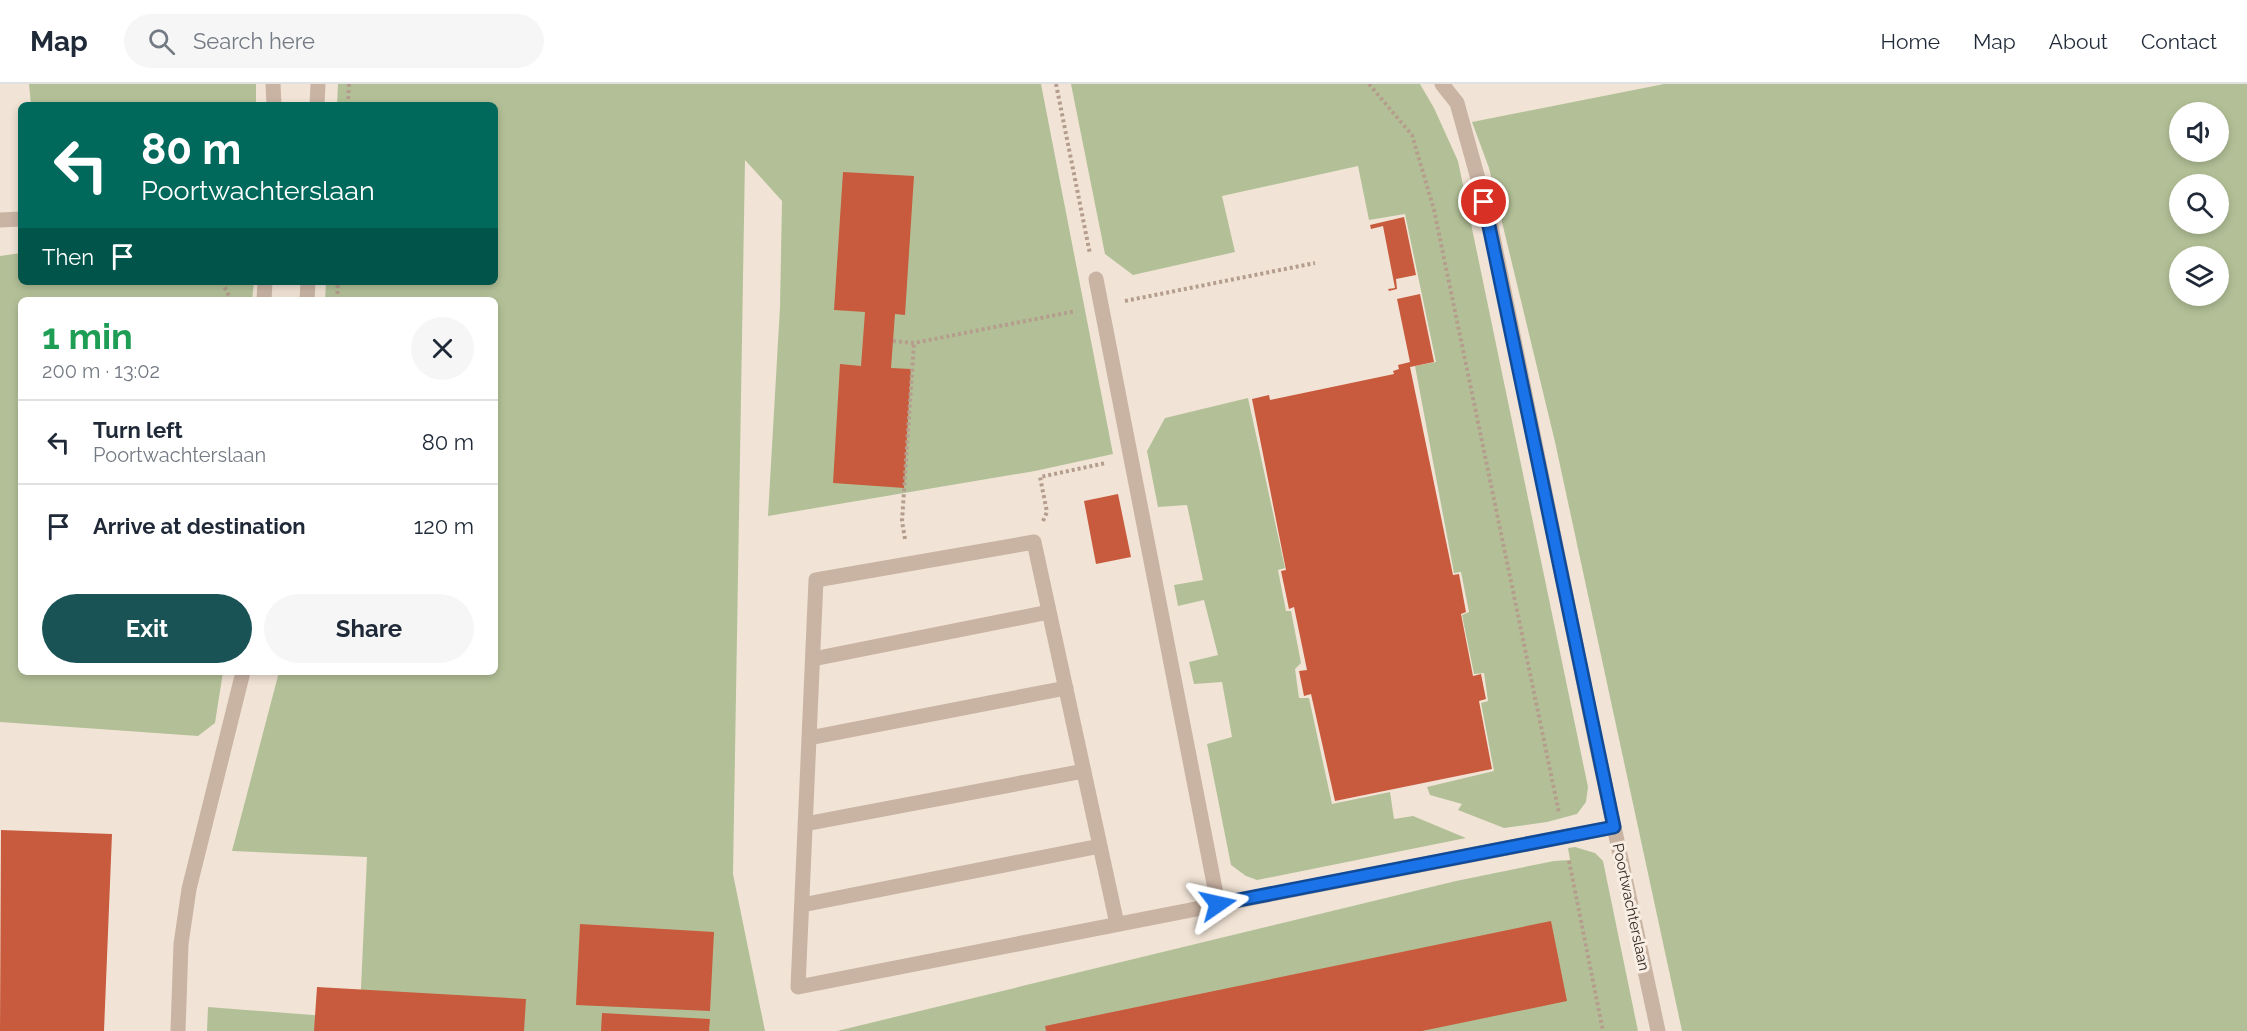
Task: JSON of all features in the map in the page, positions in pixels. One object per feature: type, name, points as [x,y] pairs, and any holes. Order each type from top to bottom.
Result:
[{"type":"lane","points":[[273,84],[274,102]]},
{"type":"lane","points":[[317,102],[318,84]]},
{"type":"lane","name":"Poortwachterslaan","points":[[1442,84],[1457,103],[1490,222],[1658,1031]]},
{"type":"lane","points":[[0,220],[18,219]]},
{"type":"lane","points":[[1096,279],[1218,904]]},
{"type":"lane","points":[[1117,924],[1034,542],[816,580],[798,987],[1614,827]]},
{"type":"lane","points":[[813,659],[1049,612]]},
{"type":"lane","points":[[178,1031],[181,944],[189,889],[241,675]]},
{"type":"lane","points":[[809,738],[1066,688]]},
{"type":"lane","points":[[805,824],[1084,771]]},
{"type":"lane","points":[[802,905],[1100,846]]},
{"type":"path","points":[[348,102],[349,84]]},
{"type":"path","points":[[1056,84],[1096,279]]},
{"type":"path","points":[[1369,84],[1412,135],[1434,210],[1603,1031]]},
{"type":"path","points":[[910,564],[902,521],[914,343]]},
{"type":"path","points":[[1034,542],[1047,512],[1040,477],[1130,458]]},
{"type":"green space","points":[[29,84],[256,84],[256,102],[31,102]]},
{"type":"green space","points":[[338,84],[1041,84],[1113,454],[1035,471],[768,516],[780,307],[782,201],[745,160],[733,874],[765,1031],[359,1031],[367,857],[232,851],[278,675],[498,675],[498,297],[325,297],[326,285],[498,285],[498,102],[337,102]]},
{"type":"green space","points":[[1071,84],[1420,84],[1434,108],[1458,161],[1588,787],[1586,802],[1577,814],[1547,822],[1504,828],[1458,810],[1462,804],[1430,795],[1427,787],[1494,771],[1481,703],[1488,701],[1484,673],[1474,674],[1462,615],[1469,612],[1461,572],[1454,573],[1415,366],[1436,362],[1405,214],[1369,220],[1358,166],[1222,196],[1235,252],[1133,275],[1105,254]]},
{"type":"green space","points":[[1664,84],[2247,84],[2247,1031],[1682,1031],[1555,442],[1489,168],[1472,122]]},
{"type":"green space","points":[[18,253],[18,285],[254,285],[252,297],[18,297],[18,675],[223,675],[215,723],[198,736],[0,722],[0,256]]},
{"type":"green space","points":[[1248,398],[1285,568],[1278,570],[1286,611],[1291,611],[1301,663],[1295,669],[1299,698],[1309,698],[1332,804],[1390,792],[1394,819],[1413,816],[1466,838],[1257,880],[1246,876],[1231,865],[1207,744],[1232,737],[1222,682],[1194,684],[1189,662],[1218,655],[1204,600],[1178,606],[1174,585],[1203,580],[1187,505],[1158,507],[1147,451],[1165,418]]},
{"type":"green space","points":[[1575,847],[1595,853],[1603,861],[1638,1031],[837,1031],[1456,881],[1554,861],[1570,860],[1568,848]]},
{"type":"green space","points":[[208,1007],[326,1016],[336,1031],[207,1031]]},
{"type":"building","points":[[843,172],[914,176],[905,315],[895,314],[891,368],[911,369],[904,488],[833,483],[840,364],[861,366],[865,312],[834,310]]},
{"type":"building","points":[[1404,217],[1416,275],[1396,279],[1397,289],[1389,291],[1388,289],[1395,288],[1383,226],[1371,229],[1370,225]]},
{"type":"building","points":[[1420,294],[1434,362],[1410,367],[1453,575],[1459,574],[1466,612],[1461,614],[1473,676],[1481,674],[1486,699],[1479,701],[1492,769],[1335,801],[1311,694],[1304,696],[1299,671],[1307,670],[1294,607],[1289,609],[1281,571],[1286,570],[1252,399],[1269,395],[1270,400],[1394,374],[1393,371],[1399,369],[1398,365],[1410,362],[1397,299]]},
{"type":"building","points":[[1118,494],[1131,557],[1096,564],[1084,501]]},
{"type":"building","points":[[1,830],[112,834],[104,1031],[0,1031]]},
{"type":"building","points":[[1551,921],[1567,1001],[1422,1031],[1046,1031],[1045,1026]]},
{"type":"building","points":[[580,924],[714,932],[710,1011],[576,1005]]},
{"type":"building","points":[[317,987],[526,999],[524,1031],[314,1031]]},
{"type":"building","points":[[602,1013],[710,1019],[709,1031],[601,1031]]},
{"type":"route","points":[[1218,904],[1614,827],[1490,222],[1484,202]]}]
